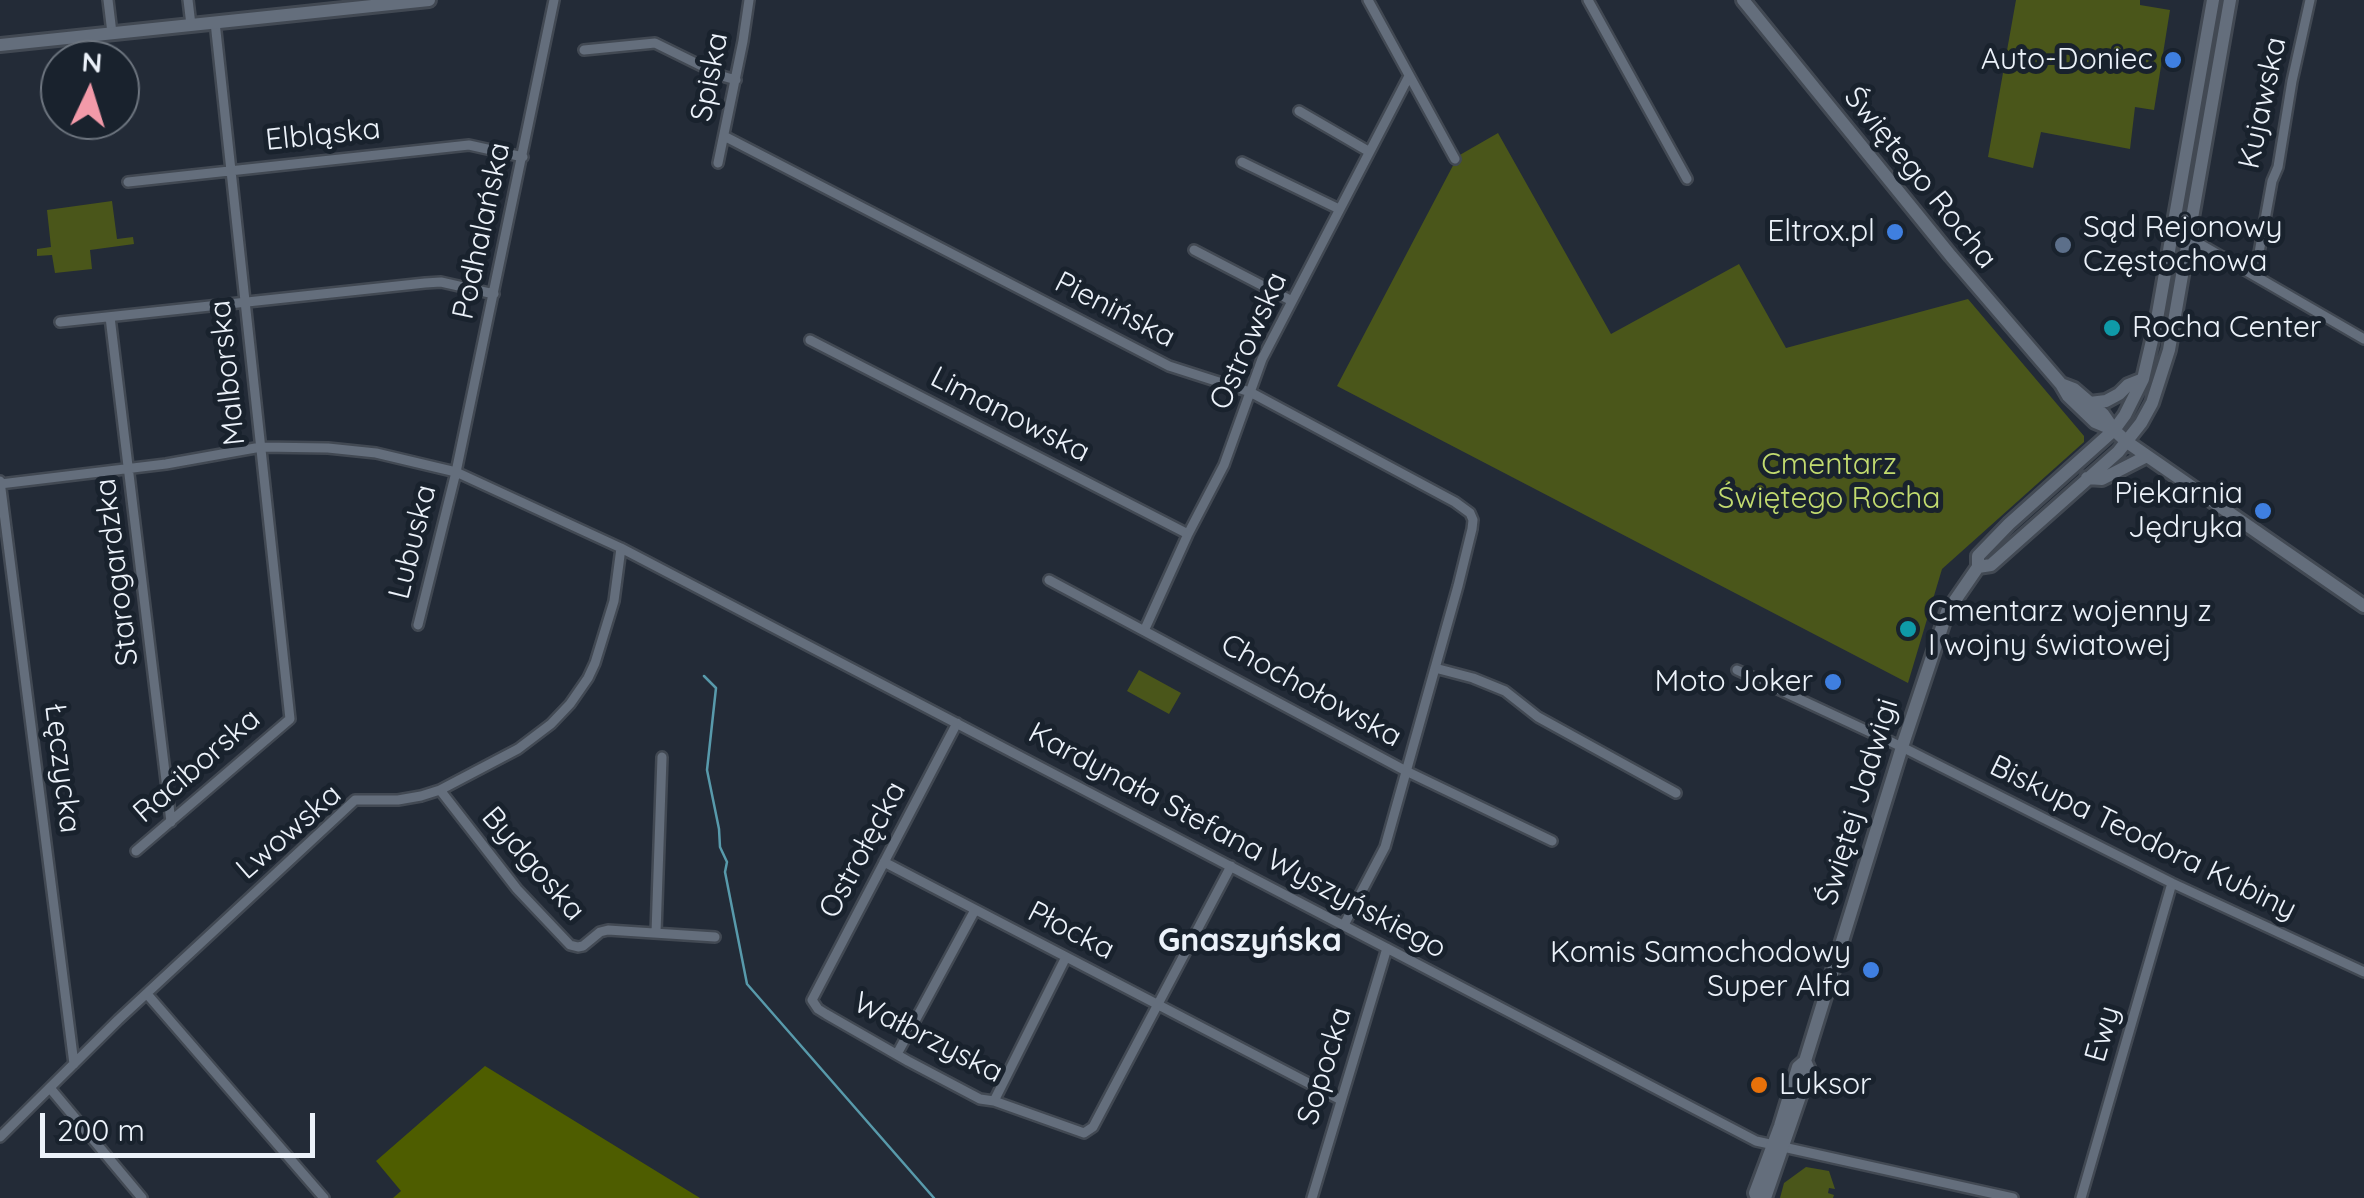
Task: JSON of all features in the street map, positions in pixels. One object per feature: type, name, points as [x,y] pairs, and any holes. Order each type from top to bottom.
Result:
[{"type":"main road","points":[[0,43],[215,22],[340,4],[429,0]]},
{"type":"main road","name":"Świętego Rocha","points":[[1743,0],[2068,396],[2089,417],[2114,430]]},
{"type":"main road","name":"Świętej Jadwigi","points":[[1757,1198],[1755,1193],[1808,1070],[1805,1062],[1942,623],[1978,567],[1978,556],[2114,430],[2126,415],[2143,379],[2213,0]]},
{"type":"main road","name":"Świętej Jadwigi","points":[[1978,567],[1991,565],[2127,442],[2160,383],[2230,0]]},
{"type":"main road","points":[[2090,403],[2106,401],[2120,394],[2128,384],[2143,379]]},
{"type":"main road","name":"Świętego Rocha","points":[[2062,384],[2090,403],[2127,442],[2364,606]]},
{"type":"main road","points":[[2087,478],[2102,479],[2147,456]]},
{"type":"main road","name":"Świętej Jadwigi","points":[[1765,1198],[1778,1146]]},
{"type":"street","points":[[108,0],[112,33]]},
{"type":"street","points":[[188,0],[191,24]]},
{"type":"street","name":"Podhalańska","points":[[456,472],[554,0]]},
{"type":"street","name":"Spiska","points":[[718,164],[748,0]]},
{"type":"street","points":[[1368,0],[1455,159]]},
{"type":"street","points":[[1588,0],[1687,179]]},
{"type":"street","name":"Kujawska","points":[[2255,275],[2310,0]]},
{"type":"street","name":"Malborska","points":[[215,22],[290,719]]},
{"type":"street","points":[[584,50],[655,42],[736,80]]},
{"type":"street","name":"Ostrowska","points":[[1144,632],[1224,464],[1262,358],[1409,76]]},
{"type":"street","points":[[1299,111],[1368,151]]},
{"type":"street","name":"Pienińska","points":[[724,136],[1168,366],[1250,392],[1470,513],[1472,530],[1435,668]]},
{"type":"street","name":"Elbląska","points":[[128,182],[469,144],[522,157]]},
{"type":"street","points":[[1242,162],[1338,210]]},
{"type":"street","points":[[2172,228],[2364,338]]},
{"type":"street","points":[[1194,250],[1292,301]]},
{"type":"street","points":[[60,322],[441,282],[494,294]]},
{"type":"street","name":"Starogardzka","points":[[110,317],[171,822]]},
{"type":"street","name":"Limanowska","points":[[810,340],[1188,534]]},
{"type":"street","name":"Kardynała Stefana Wyszyńskiego","points":[[0,482],[166,464],[261,448],[376,453],[456,472],[621,548],[1756,1141],[2013,1198]]},
{"type":"street","name":"Lubuska","points":[[418,625],[456,472]]},
{"type":"street","name":"Łęczycka","points":[[0,482],[74,1064]]},
{"type":"street","name":"Lwowska","points":[[0,1137],[355,800],[398,800],[440,790],[518,749],[551,724],[570,704],[595,663],[614,601],[621,548]]},
{"type":"street","name":"Chochołowska","points":[[1049,580],[1406,772],[1552,841]]},
{"type":"street","points":[[1344,925],[1385,847],[1435,668],[1505,690],[1538,717],[1676,793]]},
{"type":"street","points":[[1737,670],[1902,747]]},
{"type":"street","name":"Raciborska","points":[[136,851],[290,719]]},
{"type":"street","name":"Ostrołęcka","points":[[812,1000],[957,724]]},
{"type":"street","name":"Biskupa Teodora Kubiny","points":[[1902,747],[2172,883],[2364,972]]},
{"type":"street","points":[[656,933],[662,757]]},
{"type":"street","name":"Bydgoska","points":[[440,790],[516,889],[570,946],[583,946],[608,930],[716,937]]},
{"type":"street","name":"Płocka","points":[[884,862],[1341,1100]]},
{"type":"street","points":[[1158,1005],[1232,866]]},
{"type":"street","name":"Ewy","points":[[2081,1198],[2172,883]]},
{"type":"street","points":[[897,1054],[975,910]]},
{"type":"street","name":"Sopocka","points":[[1312,1198],[1387,948]]},
{"type":"street","points":[[994,1101],[1066,957]]},
{"type":"street","points":[[147,994],[324,1198]]},
{"type":"street","name":"Wałbrzyska","points":[[812,1000],[826,1014],[980,1100],[994,1101],[1084,1132],[1093,1127],[1158,1005]]},
{"type":"street","points":[[50,1088],[142,1198]]},
{"type":"green space","points":[[2016,0],[2140,0],[2140,5],[2170,10],[2154,110],[2135,107],[2130,149],[2041,132],[2033,168],[1988,157]]},
{"type":"green space","name":"Cmentarz Świętego Rocha","points":[[1498,133],[1611,334],[1739,264],[1786,348],[1968,299],[2084,436],[2084,442],[1942,569],[1908,683],[1337,386],[1458,156]]},
{"type":"green space","points":[[112,201],[117,239],[133,237],[134,244],[90,250],[92,269],[55,273],[52,255],[37,256],[37,249],[51,247],[47,210]]},
{"type":"green space","points":[[1139,670],[1181,693],[1169,714],[1127,691]]},
{"type":"green space","points":[[485,1066],[700,1198],[393,1198],[401,1191],[376,1161]]},
{"type":"green space","points":[[1806,1167],[1829,1171],[1835,1189],[1829,1188],[1828,1193],[1833,1198],[1780,1198],[1784,1183]]},
{"type":"waterway","points":[[704,676],[716,688],[707,770],[747,984],[934,1198]]},
{"type":"place","name":"Auto-Doniec","points":[[2173,60]]},
{"type":"place","name":"Eltrox.pl","points":[[1895,232]]},
{"type":"place","name":"Sąd Rejonowy Częstochowa","points":[[2063,245]]},
{"type":"place","name":"Rocha Center","points":[[2112,328]]},
{"type":"place","name":"Piekarnia Jędryka","points":[[2263,511]]},
{"type":"place","name":"Cmentarz wojenny z I wojny światowej","points":[[1908,629]]},
{"type":"place","name":"Moto Joker","points":[[1833,682]]},
{"type":"place","name":"Komis Samochodowy Super Alfa","points":[[1871,970]]},
{"type":"place","name":"Luksor","points":[[1759,1085]]},
{"type":"district","name":"Gnaszyńska","points":[[1250,941]]}]
